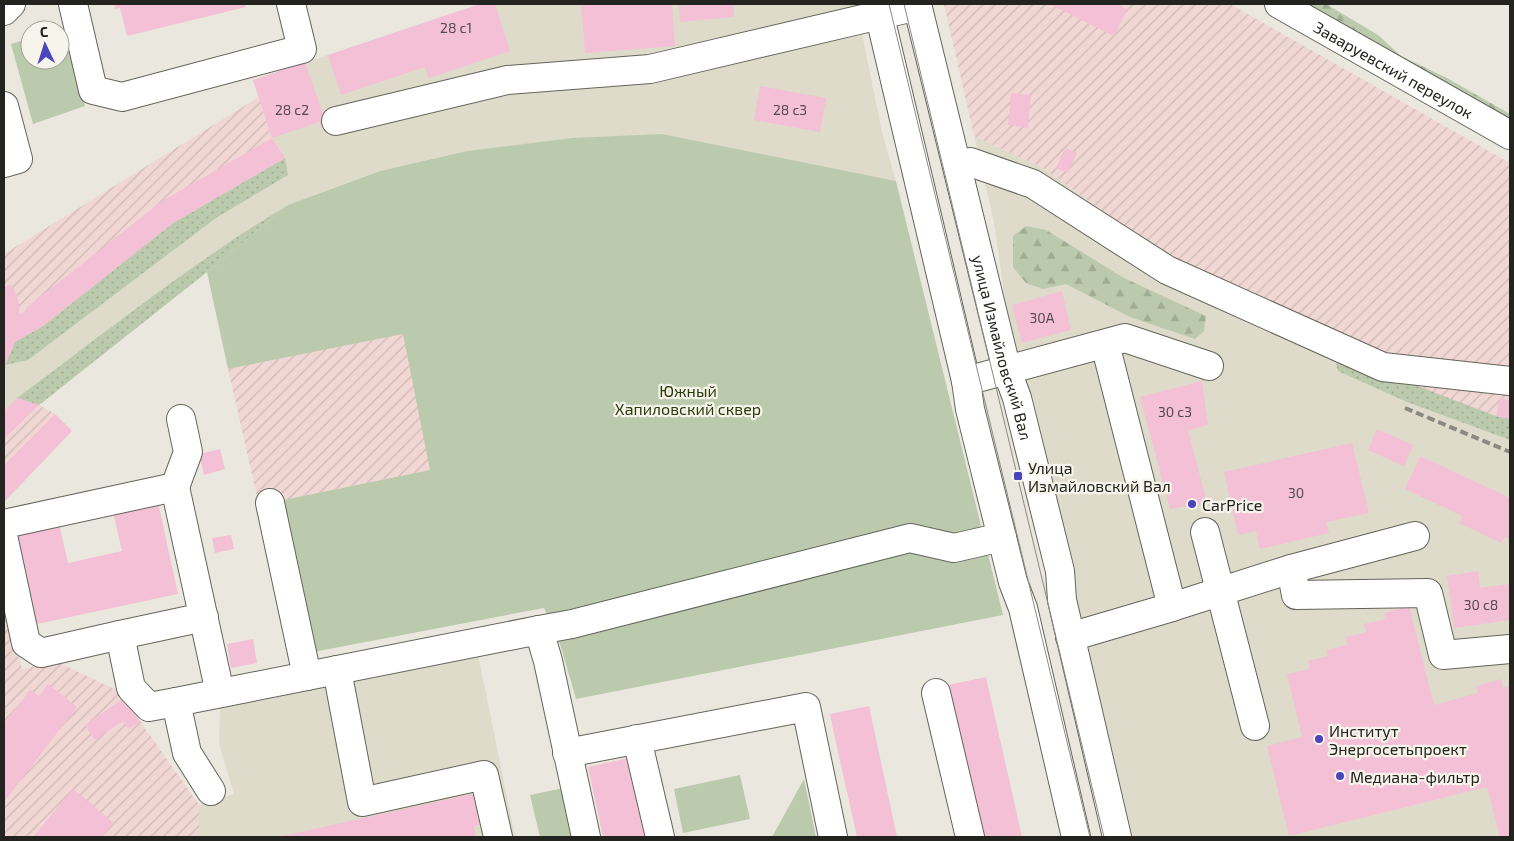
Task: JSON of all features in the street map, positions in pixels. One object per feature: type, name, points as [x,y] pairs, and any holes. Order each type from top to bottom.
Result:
[{"type":"main road","points":[[4,11],[11,4]]},
{"type":"main road","points":[[73,4],[94,90],[122,98],[302,49],[291,4]]},
{"type":"main road","name":"Заваруевский переулок","points":[[1279,4],[1510,135]]},
{"type":"main road","points":[[336,121],[507,80],[650,69],[878,9],[918,5]]},
{"type":"main road","name":"улица Измайловский Вал","points":[[918,5],[1007,370],[1017,398],[1060,571],[1062,600],[1070,637],[1118,837]]},
{"type":"main road","points":[[878,9],[966,381],[970,409],[1013,582],[1023,608],[1076,837]]},
{"type":"main road","points":[[4,106],[18,159],[4,163]]},
{"type":"main road","points":[[957,164],[970,162],[1038,176],[1167,270],[1382,367],[1510,381]]},
{"type":"main road","points":[[966,381],[1125,338],[1209,366]]},
{"type":"main road","points":[[1105,344],[1172,607]]},
{"type":"main road","points":[[181,419],[188,452],[175,487],[220,693]]},
{"type":"main road","points":[[4,524],[175,487]]},
{"type":"main road","points":[[270,502],[307,676]]},
{"type":"main road","points":[[1205,532],[1255,726]]},
{"type":"main road","points":[[1070,637],[1291,569],[1415,536]]},
{"type":"main road","points":[[120,635],[132,688],[149,707],[572,624],[910,538],[954,548],[1002,537]]},
{"type":"main road","points":[[4,540],[26,643],[41,653],[204,617]]},
{"type":"main road","points":[[1291,569],[1296,595],[1428,593],[1443,655],[1510,650]]},
{"type":"main road","points":[[539,630],[548,661],[586,837]]},
{"type":"main road","points":[[337,670],[362,802],[484,775],[498,837]]},
{"type":"main road","points":[[936,694],[970,837]]},
{"type":"main road","points":[[176,702],[187,753],[210,791]]},
{"type":"main road","points":[[567,753],[806,707],[833,837]]},
{"type":"main road","points":[[637,739],[660,837]]},
{"type":"shaded area","points":[[480,4],[856,4],[882,132],[896,181],[662,134],[467,151],[380,171],[288,205],[207,272],[39,405],[17,398],[4,411],[4,366],[15,342],[43,326],[285,158],[272,138],[253,80]]},
{"type":"shaded area","points":[[944,4],[1230,4],[1510,163],[1510,433],[1179,266],[1043,168],[974,136]]},
{"type":"shaded area","points":[[259,97],[272,138],[285,158],[173,223],[43,326],[15,342],[4,366],[4,254]]},
{"type":"shaded area","points":[[974,136],[1043,168],[1179,266],[1510,433],[1510,837],[1133,837],[1005,301],[994,222]]},
{"type":"shaded area","points":[[403,333],[431,470],[259,505],[228,369]]},
{"type":"shaded area","points":[[17,398],[39,405],[55,414],[72,431],[4,502],[4,411]]},
{"type":"shaded area","points":[[4,587],[22,669],[57,662],[119,691],[199,805],[199,837],[4,837]]},
{"type":"shaded area","points":[[478,654],[515,837],[199,837],[199,805],[234,794],[219,744],[220,704]]},
{"type":"green space","points":[[1298,4],[1326,4],[1378,35],[1401,56],[1447,78],[1510,114],[1510,128]]},
{"type":"green space","points":[[20,41],[20,70],[70,70],[70,56],[85,106],[33,124],[11,44]]},
{"type":"green space","name":"Южный Хапиловский сквер","points":[[662,134],[896,181],[1003,615],[576,699],[560,644],[544,608],[292,656],[259,505],[430,470],[403,334],[228,369],[207,272],[288,205],[380,171],[467,151],[573,138]]},
{"type":"green space","points":[[285,158],[288,175],[216,218],[28,360],[5,365],[15,342],[43,326],[173,223]]},
{"type":"green space","points":[[288,205],[207,272],[39,405],[17,398],[184,274]]},
{"type":"green space","points":[[1026,226],[1046,230],[1124,278],[1206,316],[1204,331],[1195,339],[1130,317],[1066,284],[1043,289],[1026,283],[1013,267],[1013,236]]},
{"type":"green space","points":[[1341,361],[1386,374],[1496,416],[1510,419],[1510,440],[1407,402],[1338,371],[1336,364]]},
{"type":"green space","points":[[740,775],[750,819],[683,833],[674,789]]},
{"type":"green space","points":[[804,779],[816,837],[772,837]]},
{"type":"green space","points":[[568,787],[579,837],[540,837],[530,795]]},
{"type":"building","points":[[114,4],[245,4],[246,7],[127,36],[120,8],[115,9]]},
{"type":"building","points":[[480,4],[495,4],[510,51],[429,78],[425,67],[341,95],[328,55]]},
{"type":"building","points":[[581,4],[672,4],[675,46],[585,53]]},
{"type":"building","points":[[679,4],[733,4],[734,17],[680,22]]},
{"type":"building","points":[[1049,4],[1117,4],[1127,9],[1114,36]]},
{"type":"building","points":[[305,62],[325,120],[272,138],[253,80]]},
{"type":"building","points":[[760,86],[826,98],[820,132],[754,120]]},
{"type":"building","points":[[1011,93],[1031,95],[1028,128],[1008,125]]},
{"type":"building","points":[[272,138],[285,158],[173,223],[43,326],[15,342],[4,368],[4,287],[11,284],[15,291],[19,303],[19,314],[27,311],[26,308],[162,201]]},
{"type":"building","points":[[1065,148],[1077,153],[1068,173],[1056,168]]},
{"type":"building","points":[[1062,291],[1071,330],[1022,343],[1012,305]]},
{"type":"building","points":[[1202,381],[1208,425],[1188,430],[1207,503],[1170,509],[1140,397]]},
{"type":"building","points":[[17,398],[39,405],[4,439],[4,411]]},
{"type":"building","points":[[1500,398],[1510,400],[1510,419],[1496,416]]},
{"type":"building","points":[[55,414],[72,431],[4,502],[4,465]]},
{"type":"building","points":[[1377,429],[1413,445],[1404,466],[1368,450]]},
{"type":"building","points":[[1352,443],[1369,513],[1326,522],[1329,533],[1260,549],[1256,531],[1238,535],[1224,472]]},
{"type":"building","points":[[220,449],[225,469],[204,475],[199,454]]},
{"type":"building","points":[[1420,456],[1510,498],[1510,539],[1505,537],[1501,543],[1459,523],[1462,516],[1405,489]]},
{"type":"building","points":[[158,502],[178,594],[37,624],[17,532],[59,523],[68,563],[122,551],[113,512]]},
{"type":"building","points":[[231,535],[234,549],[215,553],[212,538]]},
{"type":"building","points":[[1478,571],[1480,588],[1510,584],[1510,620],[1454,628],[1447,576]]},
{"type":"building","points":[[1409,606],[1434,705],[1478,693],[1476,686],[1501,679],[1503,688],[1510,686],[1510,837],[1500,837],[1487,787],[1289,836],[1267,746],[1302,737],[1287,674],[1310,669],[1308,661],[1328,656],[1327,650],[1347,645],[1346,637],[1366,632],[1364,624],[1386,619],[1384,613]]},
{"type":"building","points":[[253,639],[257,663],[231,668],[227,644]]},
{"type":"building","points":[[986,677],[1022,837],[981,837],[948,685]]},
{"type":"building","points":[[48,684],[77,707],[4,802],[4,724],[30,690],[39,696]]},
{"type":"building","points":[[124,698],[140,722],[128,729],[123,721],[95,740],[85,725]]},
{"type":"building","points":[[869,706],[897,837],[857,837],[834,734],[830,714]]},
{"type":"building","points":[[628,758],[646,837],[603,837],[588,767]]},
{"type":"building","points":[[73,789],[114,823],[102,837],[33,837]]},
{"type":"building","points":[[481,792],[488,823],[474,826],[476,837],[278,837]]},
{"type":"tram line","points":[[889,4],[1090,837]]},
{"type":"tram line","points":[[904,4],[1104,837]]},
{"type":"railway","points":[[1405,408],[1510,452]]},
{"type":"place","name":"Улица Измайловский Вал","points":[[1018,476]]},
{"type":"place","name":"CarPrice","points":[[1192,504]]},
{"type":"place","name":"Институт Энергосетьпроект","points":[[1319,739]]},
{"type":"place","name":"Медиана-фильтр","points":[[1340,776]]}]
